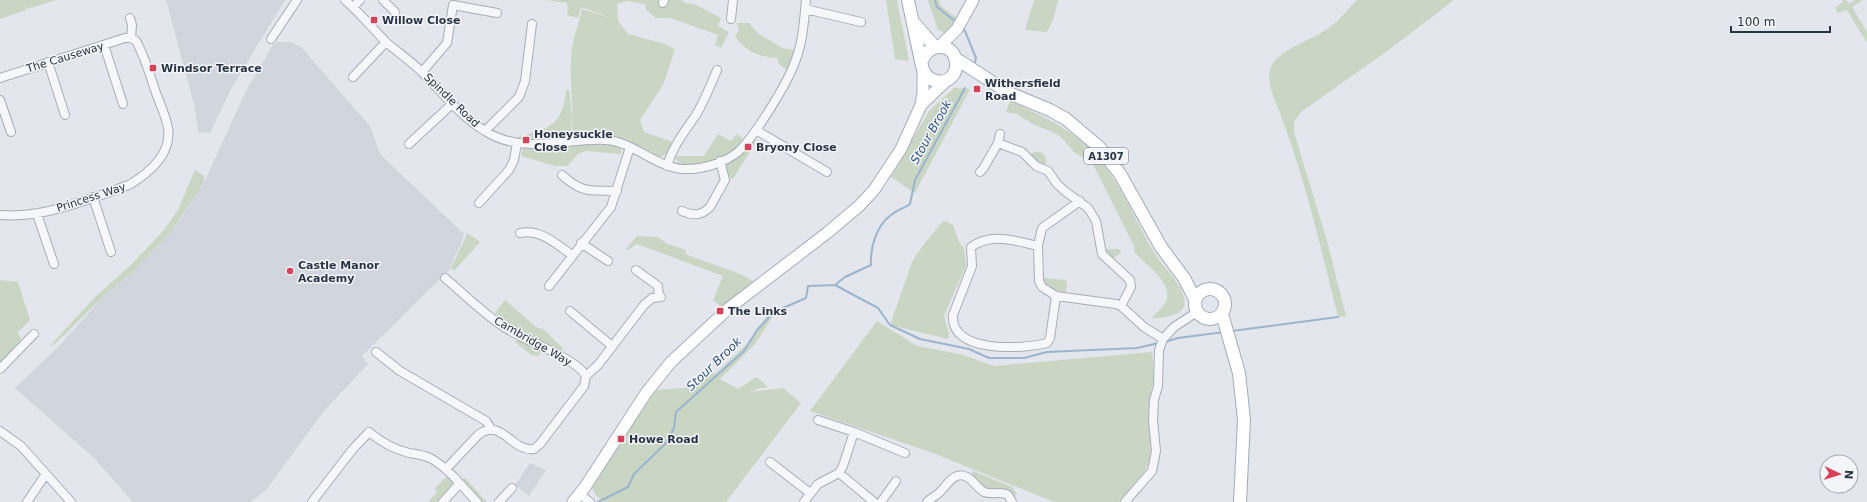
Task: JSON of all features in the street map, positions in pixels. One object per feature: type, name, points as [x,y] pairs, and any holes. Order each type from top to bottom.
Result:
[{"type":"main road","points":[[908,0],[922,66],[929,79],[938,82],[964,75],[985,79]]},
{"type":"main road","points":[[913,22],[937,47]]},
{"type":"main road","points":[[922,66],[926,52],[937,47],[944,48],[985,79]]},
{"type":"main road","points":[[949,78],[956,68],[954,56]]},
{"type":"main road","name":"A1307","points":[[985,79],[1009,93],[1050,110],[1066,119],[1099,147],[1120,174],[1160,247],[1184,278]]},
{"type":"main road","points":[[1184,278],[1206,288],[1213,288],[1223,295],[1226,300],[1225,308],[1217,317],[1201,317],[1197,312],[1195,299],[1184,278]]},
{"type":"main road","points":[[1195,299],[1199,292],[1206,288]]},
{"type":"main road","points":[[1217,317],[1225,333],[1239,373],[1244,420],[1240,502]]},
{"type":"street","points":[[271,39],[297,0]]},
{"type":"street","name":"Spindle Road","points":[[345,0],[386,42],[422,72],[452,104],[485,131],[501,139],[517,143],[555,144],[569,142],[614,141],[630,147],[667,166],[681,169],[708,167],[720,162],[737,152],[756,130],[795,62],[802,37],[806,0]]},
{"type":"street","points":[[353,7],[360,0]]},
{"type":"street","points":[[383,0],[395,12]]},
{"type":"street","points":[[731,19],[733,0]]},
{"type":"street","points":[[937,47],[959,26],[973,0]]},
{"type":"street","points":[[422,72],[447,43],[453,5],[497,13]]},
{"type":"street","points":[[805,9],[861,22]]},
{"type":"street","points":[[130,18],[132,25],[131,38]]},
{"type":"street","points":[[485,131],[518,97],[524,81],[532,24]]},
{"type":"street","points":[[954,56],[959,26]]},
{"type":"street","name":"The Causeway","points":[[0,78],[125,38],[131,38]]},
{"type":"street","name":"Princess Way","points":[[0,215],[14,216],[36,214],[129,185],[140,179],[163,156],[169,138],[168,126],[141,50],[136,41],[131,38]]},
{"type":"street","points":[[353,77],[386,42]]},
{"type":"street","points":[[104,45],[123,104]]},
{"type":"street","points":[[48,62],[65,115]]},
{"type":"street","points":[[583,499],[586,487],[646,393],[671,362],[729,308],[827,233],[874,190],[901,149],[921,105],[923,92],[922,66]]},
{"type":"street","points":[[667,166],[670,155],[686,126],[696,114],[717,70]]},
{"type":"street","points":[[921,105],[949,78]]},
{"type":"street","points":[[0,100],[11,132]]},
{"type":"street","points":[[409,144],[452,104]]},
{"type":"street","points":[[756,130],[827,172]]},
{"type":"street","points":[[980,172],[998,143],[1000,134]]},
{"type":"street","points":[[479,202],[508,170],[514,160],[517,143]]},
{"type":"street","points":[[998,143],[1022,152],[1036,166],[1048,171],[1062,188],[1088,208],[1096,221],[1102,254],[1130,280],[1131,287],[1121,306]]},
{"type":"street","points":[[549,286],[581,243],[606,215],[617,191],[630,147]]},
{"type":"street","points":[[682,212],[697,215],[710,208],[725,180],[720,162]]},
{"type":"street","points":[[561,174],[583,190],[617,191]]},
{"type":"street","points":[[92,197],[111,252]]},
{"type":"street","points":[[1080,201],[1042,228],[1038,246],[1039,281],[1048,292],[1056,296],[1071,299],[1108,302],[1121,306],[1144,327],[1162,339]]},
{"type":"street","points":[[36,214],[54,264]]},
{"type":"street","points":[[520,234],[533,232],[540,234],[572,255]]},
{"type":"street","points":[[1038,246],[998,237],[979,241],[971,247],[972,266],[953,315],[952,323],[955,331],[960,336],[994,347],[1032,346],[1047,343],[1050,338],[1056,296]]},
{"type":"street","points":[[581,243],[608,261]]},
{"type":"street","points":[[446,469],[484,430],[496,430],[522,448],[534,449],[540,444],[584,386],[586,376],[598,365],[644,305],[652,298],[660,297],[658,286],[636,270]]},
{"type":"street","name":"Cambridge Way","points":[[445,278],[507,328],[540,344],[577,367],[584,372],[586,376]]},
{"type":"street","points":[[570,311],[612,346]]},
{"type":"street","points":[[1125,502],[1152,471],[1154,464],[1156,451],[1152,420],[1154,400],[1158,386],[1159,350],[1162,339],[1170,329],[1197,312]]},
{"type":"street","points":[[0,369],[34,334]]},
{"type":"street","points":[[376,352],[400,371],[486,421],[491,429]]},
{"type":"street","points":[[818,420],[854,432],[905,454]]},
{"type":"street","points":[[312,502],[352,450],[369,432],[380,441],[393,448],[428,457],[446,469],[477,502]]},
{"type":"street","points":[[804,502],[810,493],[824,479],[833,477],[839,473],[843,466],[854,432]]},
{"type":"street","points":[[1,434],[21,446],[71,502]]},
{"type":"street","points":[[770,462],[810,493]]},
{"type":"street","points":[[839,473],[874,502]]},
{"type":"street","points":[[27,502],[46,474]]},
{"type":"street","points":[[927,502],[940,492],[948,482],[960,475],[972,480],[984,492],[1002,492],[1008,495],[1012,502]]},
{"type":"street","points":[[881,502],[896,481]]},
{"type":"street","points":[[443,502],[459,484]]},
{"type":"street","points":[[499,502],[512,488]]},
{"type":"shaded area","points":[[166,0],[285,0],[231,89],[210,133],[198,132],[195,108]]},
{"type":"shaded area","name":"Castle Manor Academy","points":[[278,42],[291,42],[301,47],[370,126],[380,154],[464,234],[461,245],[454,257],[450,269],[362,356],[368,364],[323,412],[266,490],[250,502],[133,502],[94,458],[15,388],[57,348],[103,297],[130,274],[170,233],[183,215],[199,187],[201,189],[247,89],[273,45]]},
{"type":"shaded area","points":[[530,463],[546,470],[529,496],[515,485]]},
{"type":"green space","points":[[0,0],[56,0],[27,9],[24,4],[26,10],[0,19]]},
{"type":"green space","points":[[546,0],[658,0],[662,7],[667,7],[668,0],[681,0],[685,3],[694,4],[721,18],[718,26],[729,32],[721,48],[715,45],[718,35],[670,18],[656,18],[646,10],[645,4],[627,1],[617,4],[618,21],[628,34],[662,43],[675,49],[664,83],[640,120],[644,132],[673,142],[669,151],[664,155],[659,157],[654,156],[628,142],[629,140],[605,137],[571,137],[571,59],[573,43],[582,9],[617,20],[581,7],[578,18],[568,15],[567,3]]},
{"type":"green space","points":[[886,0],[897,0],[909,61],[895,59]]},
{"type":"green space","points":[[928,0],[939,0],[941,6],[959,20],[947,34],[938,30]]},
{"type":"green space","points":[[1034,0],[1058,0],[1054,17],[1047,32],[1025,30]]},
{"type":"green space","points":[[1357,0],[1454,0],[1390,49],[1301,112],[1294,122],[1294,132],[1327,241],[1346,316],[1338,317],[1305,188],[1273,95],[1269,75],[1273,63],[1278,58],[1291,48],[1329,28]]},
{"type":"green space","points":[[1842,0],[1846,0],[1849,4],[1855,0],[1863,0],[1852,7],[1867,32],[1867,43],[1847,10],[1837,13],[1836,7],[1843,2]]},
{"type":"green space","points":[[736,23],[749,23],[759,34],[782,48],[795,50],[787,70],[778,63],[778,58],[759,55],[748,50],[735,36],[738,30]]},
{"type":"green space","points":[[954,88],[970,89],[915,193],[891,177],[929,111]]},
{"type":"green space","points":[[566,90],[569,90],[572,117],[570,139],[553,141],[519,140],[518,137],[546,128],[558,118],[562,111]]},
{"type":"green space","points":[[1010,101],[1045,117],[1066,130],[1087,146],[1105,166],[1121,191],[1157,257],[1180,287],[1185,300],[1184,306],[1179,312],[1166,317],[1152,318],[1162,308],[1166,301],[1166,287],[1162,280],[1134,251],[1135,248],[1093,164],[1074,152],[1061,137],[1033,124],[1017,114],[1006,112]]},
{"type":"green space","points":[[718,134],[731,141],[737,134],[745,141],[735,151],[718,160],[704,164],[682,164],[677,161],[674,156],[704,156]]},
{"type":"green space","points":[[754,140],[756,142],[733,179],[728,176],[726,163]]},
{"type":"green space","points":[[589,144],[616,145],[621,149],[621,154],[586,151],[578,154],[567,166],[555,166],[521,156],[523,148],[541,149]]},
{"type":"green space","points":[[1034,152],[1039,152],[1044,155],[1046,161],[1045,165],[1039,164],[1030,155]]},
{"type":"green space","points":[[195,170],[204,176],[204,182],[170,233],[128,276],[103,297],[56,343],[50,346],[95,297],[132,264],[164,230],[178,210]]},
{"type":"green space","points":[[943,221],[953,225],[960,244],[964,248],[966,266],[944,316],[949,334],[948,339],[890,325],[912,262],[921,248]]},
{"type":"green space","points":[[467,233],[480,242],[454,271],[451,268]]},
{"type":"green space","points":[[637,236],[657,237],[666,243],[686,250],[685,254],[740,274],[755,282],[721,307],[713,300],[723,276],[637,244],[628,250],[626,249]]},
{"type":"green space","points":[[1104,249],[1118,249],[1122,251],[1113,259]]},
{"type":"green space","points":[[1042,278],[1065,280],[1067,282],[1067,286],[1065,293],[1049,286]]},
{"type":"green space","points":[[0,280],[18,282],[30,320],[17,333],[21,338],[20,341],[0,363]]},
{"type":"green space","points":[[505,300],[536,327],[543,329],[563,348],[561,352],[519,330],[495,313]]},
{"type":"green space","points":[[769,313],[772,317],[755,344],[720,379],[738,389],[756,377],[767,386],[766,388],[760,388],[750,392],[783,388],[801,403],[726,502],[604,502],[596,495],[593,491],[594,482],[656,390],[695,387],[711,371],[715,374],[749,342]]},
{"type":"green space","points":[[877,321],[917,346],[963,355],[994,366],[1152,352],[1154,377],[1148,409],[1151,455],[1145,471],[1119,502],[1054,502],[933,453],[810,411]]},
{"type":"green space","points":[[519,339],[543,349],[538,356],[531,355],[515,342]]},
{"type":"green space","points":[[973,471],[1012,487],[1017,494],[1015,496],[1007,490],[985,487],[972,474]]},
{"type":"green space","points":[[446,477],[451,478],[456,486],[442,502],[428,502],[437,492],[435,488]]},
{"type":"green space","points":[[465,478],[487,502],[480,502],[462,480]]},
{"type":"waterway","name":"Stour Brook","points":[[935,0],[937,7],[956,22]]},
{"type":"waterway","name":"Stour Brook","points":[[962,28],[965,31],[976,58],[975,62]]},
{"type":"waterway","name":"Stour Brook","points":[[598,502],[628,487],[634,474],[666,443],[674,428],[676,412],[744,351],[757,330],[774,312],[806,298],[808,286],[835,285],[845,277],[871,265],[873,245],[881,225],[895,212],[910,204],[915,180],[965,88]]},
{"type":"waterway","points":[[835,285],[878,308],[890,325],[920,339],[969,349],[989,358],[1024,358],[1047,352],[1137,348],[1159,343]]},
{"type":"waterway","points":[[1232,331],[1338,317]]},
{"type":"waterway","points":[[1165,342],[1178,338],[1224,332]]},
{"type":"place","name":"Willow Close","points":[[374,20]]},
{"type":"place","name":"Windsor Terrace","points":[[153,68]]},
{"type":"place","name":"Withersfield Road","points":[[977,89]]},
{"type":"place","name":"Honeysuckle Close","points":[[526,140]]},
{"type":"place","name":"Bryony Close","points":[[748,147]]},
{"type":"place","name":"Castle Manor Academy","points":[[290,271]]},
{"type":"place","name":"The Links","points":[[720,311]]},
{"type":"place","name":"Howe Road","points":[[621,439]]}]
